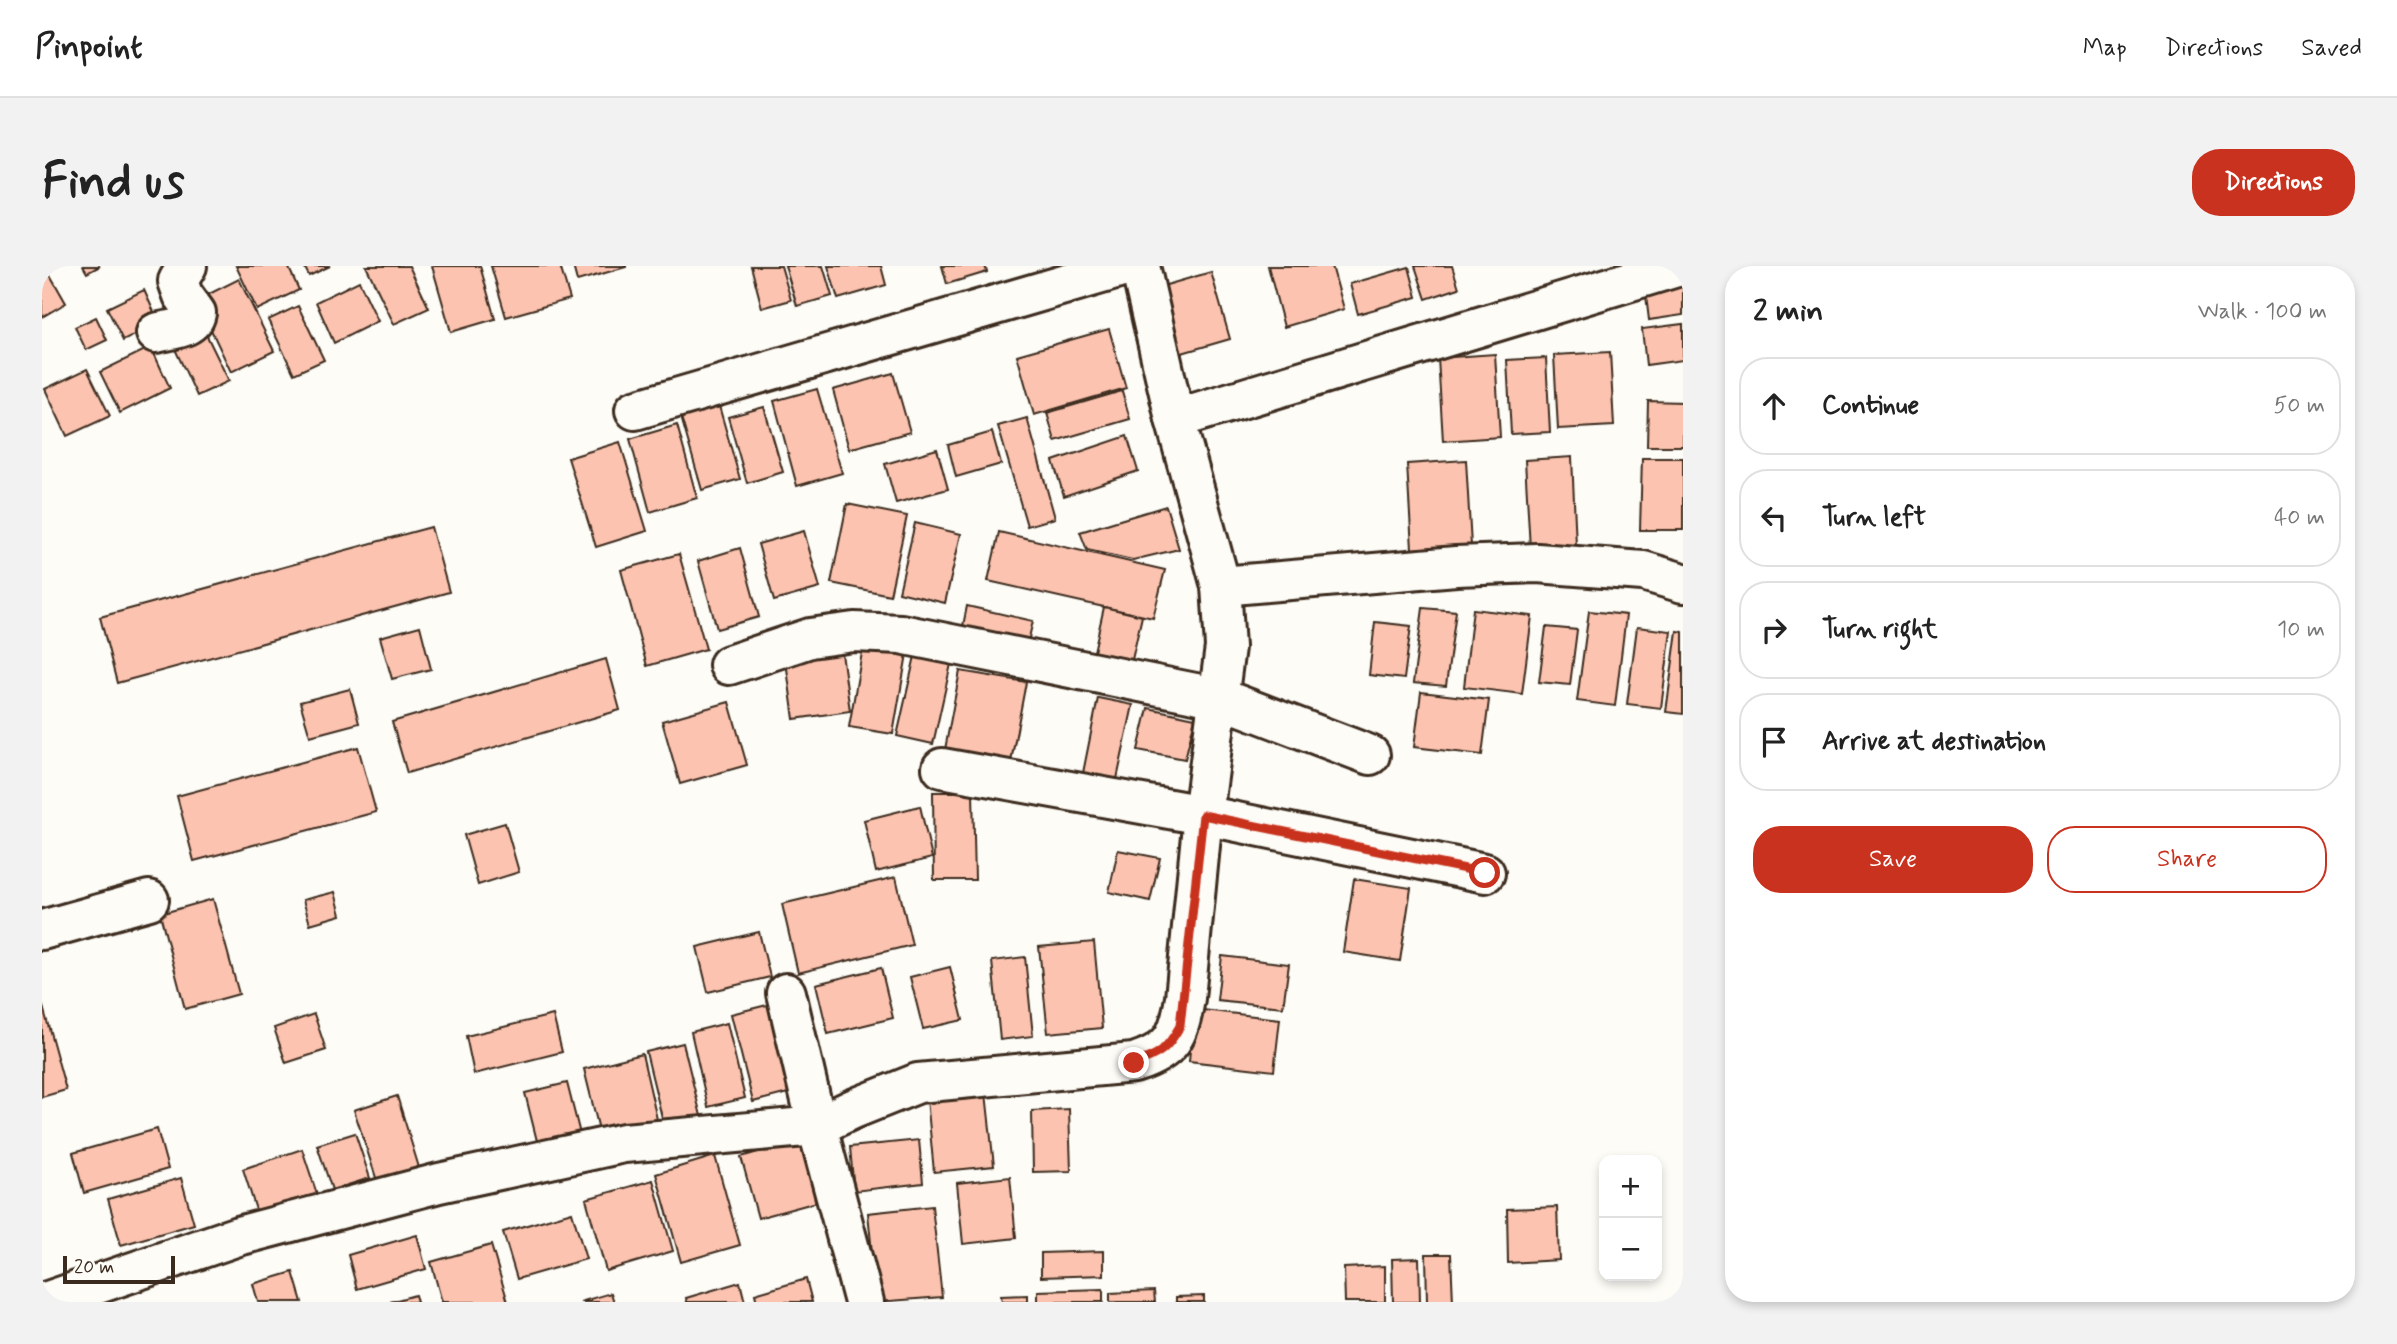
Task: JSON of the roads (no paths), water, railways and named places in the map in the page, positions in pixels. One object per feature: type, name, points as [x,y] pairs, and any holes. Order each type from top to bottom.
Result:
[{"type":"street","points":[[156,333],[190,324],[195,319],[196,313],[183,295],[178,281],[187,266]]},
{"type":"street","points":[[635,410],[1129,266]]},
{"type":"street","points":[[45,1302],[238,1236],[439,1183],[624,1143],[817,1126],[918,1083],[1134,1063],[1152,1057],[1169,1046],[1180,1026],[1185,998],[1203,815],[1225,648],[1221,586],[1175,419],[1140,266]]},
{"type":"street","points":[[1175,419],[1680,266]]},
{"type":"street","points":[[1221,586],[1456,566],[1537,563],[1643,571],[1683,583]]},
{"type":"street","points":[[729,665],[810,638],[854,632],[901,634],[1220,698],[1370,755]]},
{"type":"street","points":[[942,768],[1203,815],[1485,873]]},
{"type":"street","points":[[42,930],[149,901]]},
{"type":"street","points":[[786,993],[817,1126],[864,1302]]}]
